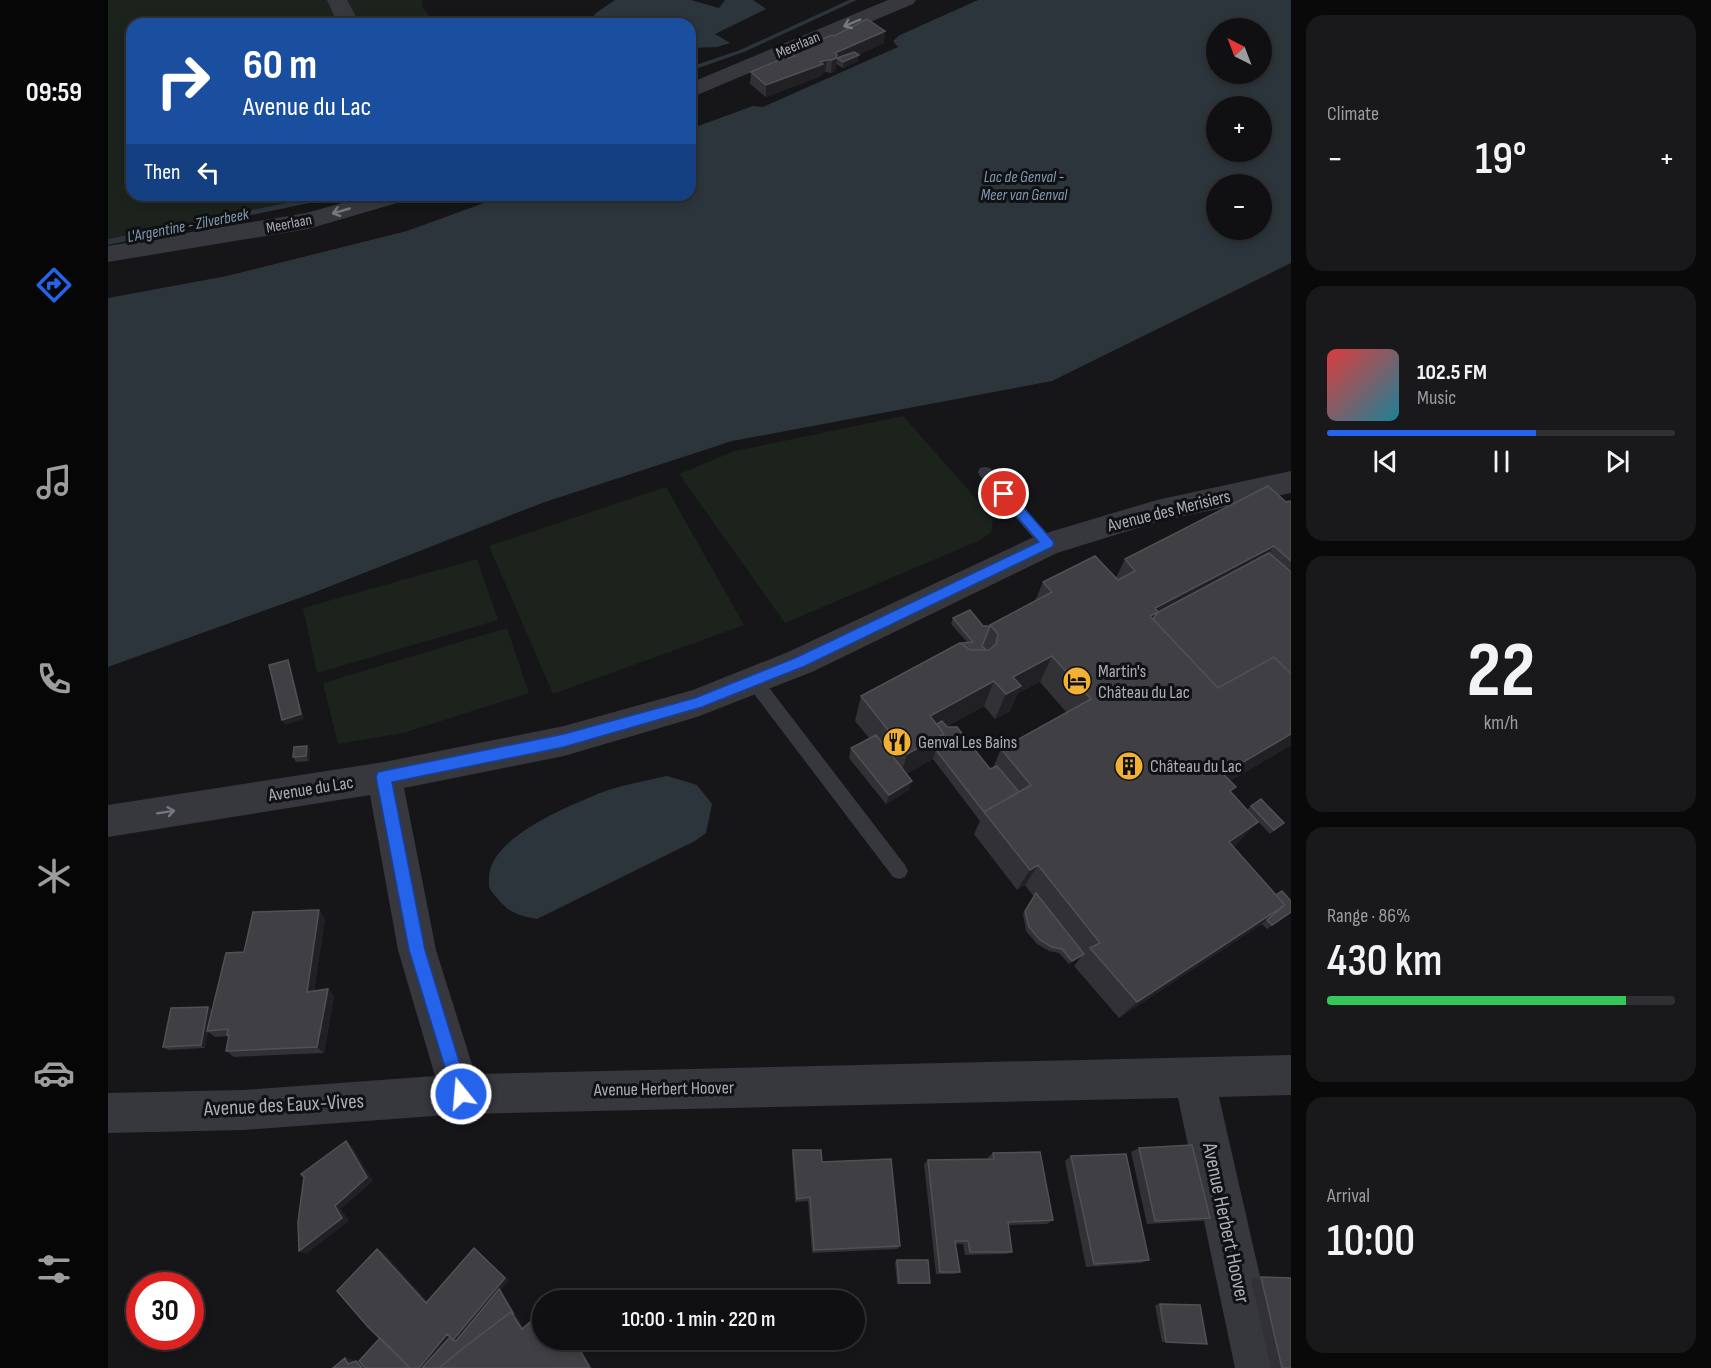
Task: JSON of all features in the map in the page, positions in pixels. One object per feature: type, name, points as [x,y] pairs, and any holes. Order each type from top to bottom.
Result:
[{"type":"street","points":[[337,0],[346,18]]},
{"type":"street","name":"Meerlaan","points":[[696,88],[906,0]]},
{"type":"street","name":"Meerlaan","points":[[108,254],[308,221],[377,201]]},
{"type":"street","name":"Avenue des Merisiers","points":[[1047,543],[1157,511],[1291,482]]},
{"type":"street","name":"Avenue du Lac","points":[[108,821],[384,777],[564,741],[697,703],[800,662],[1047,543]]},
{"type":"street","points":[[384,777],[417,950],[461,1094]]},
{"type":"street","name":"Avenue Herbert Hoover","points":[[461,1094],[1291,1075]]},
{"type":"street","name":"Avenue Herbert Hoover","points":[[1194,1077],[1258,1368]]},
{"type":"street","name":"Avenue des Eaux-Vives","points":[[108,1113],[243,1110],[461,1094]]},
{"type":"lane","points":[[985,472],[1047,543]]},
{"type":"lane","points":[[754,681],[899,871]]},
{"type":"shaded area","points":[[108,0],[422,0],[422,6],[430,18],[126,18],[126,201],[296,201],[108,239]]},
{"type":"shaded area","points":[[903,416],[985,509],[993,521],[991,533],[978,541],[785,623],[679,474],[735,451]]},
{"type":"shaded area","points":[[666,487],[744,625],[553,694],[489,546]]},
{"type":"shaded area","points":[[477,559],[498,620],[317,673],[303,608]]},
{"type":"shaded area","points":[[507,628],[529,693],[403,733],[338,744],[323,683]]},
{"type":"water","points":[[615,0],[691,0],[719,8],[725,0],[753,0],[766,9],[715,34],[730,43],[717,47],[696,48],[696,18],[592,18]]},
{"type":"water","name":"Lac de Genval - Meer van Genval","points":[[978,0],[1291,0],[1291,263],[1052,381],[732,441],[542,503],[313,593],[108,667],[108,298],[227,276],[407,231],[490,201],[696,201],[696,127],[753,106],[763,107],[898,47],[893,41],[900,35]]},
{"type":"water","points":[[667,776],[697,785],[712,804],[706,833],[695,841],[537,919],[512,911],[502,904],[491,890],[489,879],[492,864],[501,850],[515,837],[550,816],[600,793]]},
{"type":"building","points":[[867,19],[885,31],[835,53],[836,58],[832,60],[820,62],[823,64],[766,85],[751,72],[786,57],[795,56],[791,52],[834,36]]},
{"type":"building","points":[[854,52],[859,55],[843,62],[837,58]]},
{"type":"building","name":"Château du Lac","points":[[1268,486],[1286,502],[1291,501],[1291,561],[1274,546],[1155,608],[1158,612],[1150,616],[1218,688],[1274,657],[1291,674],[1291,734],[1223,774],[1236,787],[1230,791],[1258,822],[1229,842],[1285,905],[1137,1002],[1090,948],[1100,943],[1038,865],[1030,870],[984,812],[1031,785],[1001,749],[1091,699],[1052,656],[1013,677],[1021,686],[1006,694],[994,681],[930,716],[944,734],[907,754],[861,696],[960,643],[970,650],[989,650],[996,644],[998,634],[990,625],[1052,592],[1043,582],[1095,556],[1118,580],[1135,571],[1125,559]]},
{"type":"building","points":[[1269,553],[1291,572],[1291,674],[1274,657],[1218,688],[1153,619],[1158,612]]},
{"type":"building","points":[[970,610],[983,626],[990,626],[982,646],[986,650],[970,650],[961,643],[973,642],[953,618]]},
{"type":"building","points":[[288,660],[301,714],[282,720],[269,665]]},
{"type":"building","points":[[942,721],[947,727],[957,727],[990,769],[997,766],[1019,792],[984,812],[936,750],[939,749],[944,734],[937,724]]},
{"type":"building","points":[[876,735],[912,781],[889,795],[851,748]]},
{"type":"building","points":[[307,746],[306,756],[293,757],[294,747]]},
{"type":"building","points":[[1261,799],[1284,823],[1274,830],[1251,806]]},
{"type":"building","points":[[1282,891],[1291,901],[1291,912],[1272,925],[1267,920],[1285,905],[1276,895]]},
{"type":"building","points":[[1036,893],[1084,954],[1072,961],[1062,949],[1052,947],[1040,940],[1029,927],[1025,911]]},
{"type":"building","points":[[319,910],[307,992],[328,989],[317,1047],[226,1051],[228,1029],[207,1031],[226,953],[244,952],[253,912]]},
{"type":"building","points":[[208,1007],[201,1045],[163,1047],[171,1008]]},
{"type":"building","points":[[346,1141],[367,1177],[335,1206],[342,1218],[299,1251],[298,1222],[304,1177],[301,1174]]},
{"type":"building","points":[[1192,1145],[1210,1218],[1155,1221],[1139,1148]]},
{"type":"building","points":[[793,1150],[821,1150],[822,1162],[891,1159],[900,1246],[814,1250],[810,1197],[797,1199]]},
{"type":"building","points":[[1040,1152],[1053,1220],[1008,1222],[1012,1252],[970,1252],[968,1241],[955,1241],[960,1272],[940,1272],[928,1160],[994,1159],[993,1153]]},
{"type":"building","points":[[1126,1154],[1149,1260],[1094,1264],[1071,1156]]},
{"type":"building","points":[[474,1248],[505,1278],[453,1340],[447,1334],[419,1368],[410,1368],[368,1327],[337,1291],[377,1249],[426,1303]]},
{"type":"building","points":[[897,1260],[928,1260],[930,1283],[899,1283]]},
{"type":"building","points":[[1261,1277],[1291,1278],[1291,1368],[1282,1368]]},
{"type":"building","points":[[499,1289],[513,1313],[511,1312],[439,1368],[422,1368],[450,1337],[456,1341]]},
{"type":"building","points":[[1160,1304],[1200,1305],[1207,1344],[1166,1342]]},
{"type":"building","points":[[511,1312],[522,1329],[532,1320],[532,1350],[580,1350],[590,1368],[439,1368]]},
{"type":"building","points":[[380,1338],[410,1368],[365,1368],[359,1361]]},
{"type":"building","points":[[345,1358],[348,1364],[356,1361],[362,1368],[333,1368]]},
{"type":"waterway","name":"L'Argentine - Zilverbeek","points":[[696,67],[742,51],[854,0]]},
{"type":"waterway","name":"L'Argentine - Zilverbeek","points":[[108,242],[309,201]]},
{"type":"place","name":"Martin's Château du Lac","points":[[1077,681]]},
{"type":"place","name":"Genval Les Bains","points":[[897,742]]},
{"type":"place","name":"Château du Lac","points":[[1129,766]]},
{"type":"route","points":[[461,1094],[417,950],[384,777],[564,741],[697,703],[800,662],[1047,543],[1004,494]]}]
